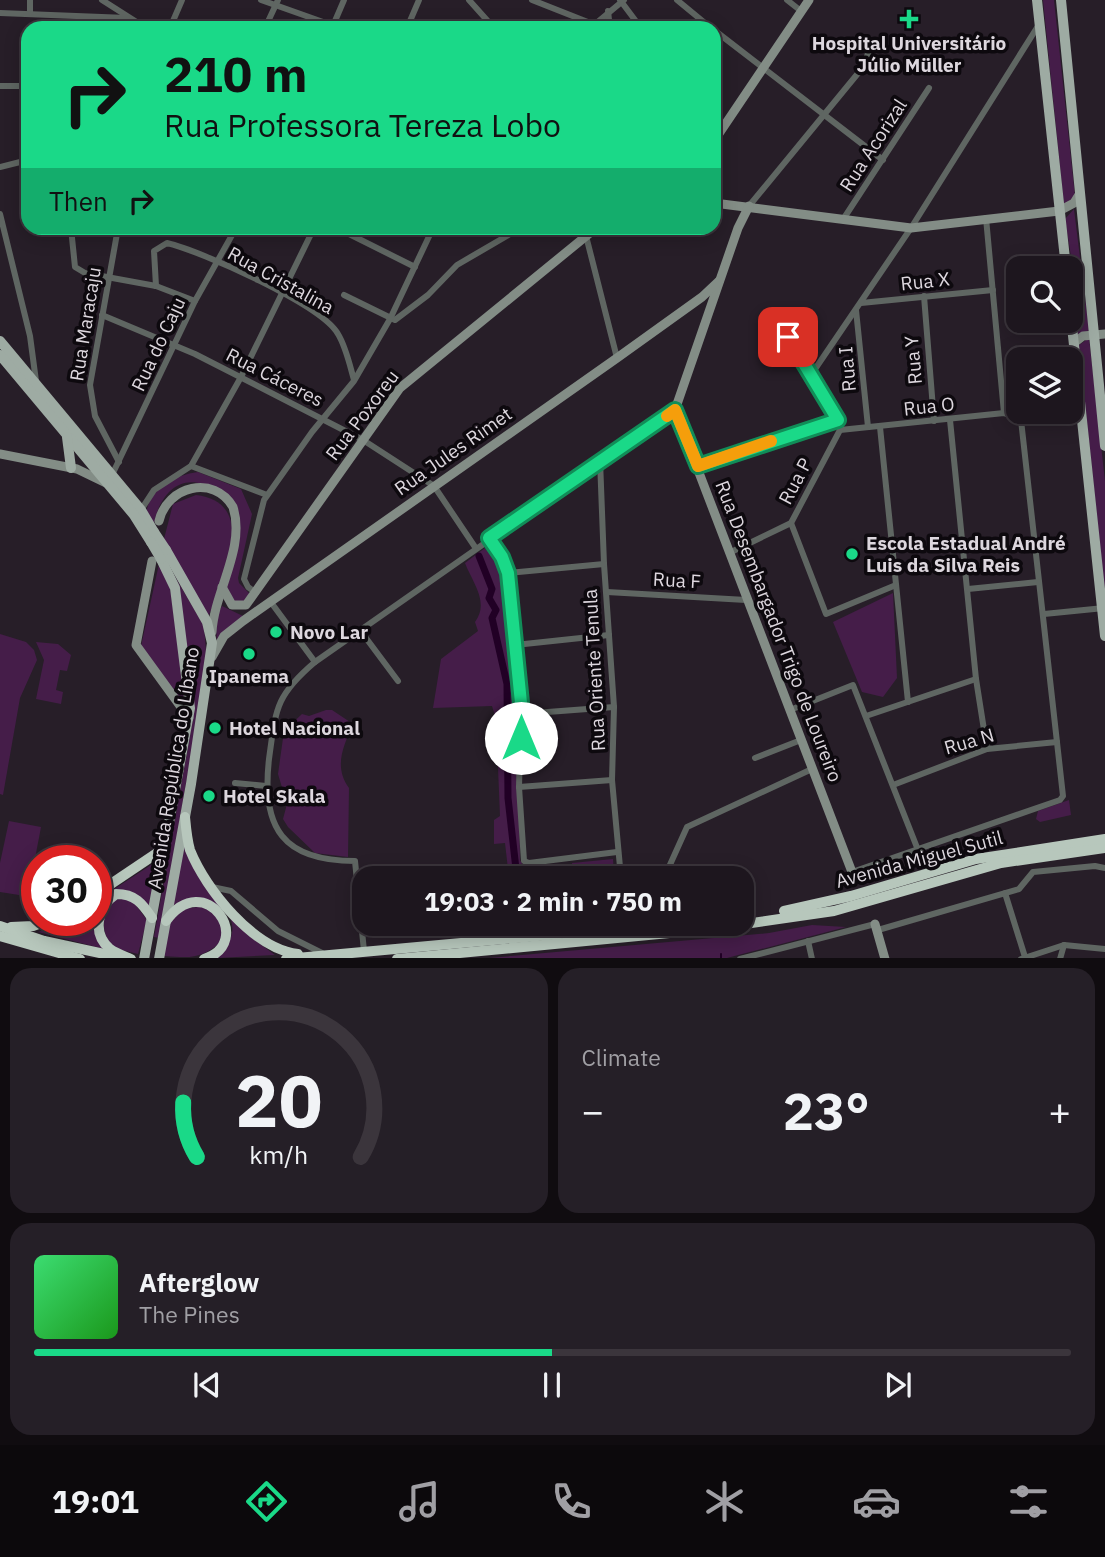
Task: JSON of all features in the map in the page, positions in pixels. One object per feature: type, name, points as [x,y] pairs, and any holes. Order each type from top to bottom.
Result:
[{"type":"highway","points":[[185,817],[190,850],[212,887],[262,942],[291,953],[315,956]]},
{"type":"highway","name":"Avenida Miguel Sutil","points":[[404,958],[711,929],[854,902],[976,859],[1070,847],[1105,839]]},
{"type":"highway","name":"Avenida Miguel Sutil","points":[[1070,847],[1105,848]]},
{"type":"highway","points":[[112,883],[163,849]]},
{"type":"highway","points":[[131,958],[111,950],[104,941],[99,930],[102,908],[116,894],[125,894],[141,902],[152,918]]},
{"type":"highway","name":"Avenida Miguel Sutil","points":[[754,915],[854,902]]},
{"type":"highway","points":[[166,921],[182,904],[205,903],[215,908],[226,928],[226,940],[220,950],[204,958]]},
{"type":"highway","points":[[0,925],[44,941],[131,958]]},
{"type":"highway","points":[[0,925],[21,926]]},
{"type":"highway","points":[[0,936],[80,958]]},
{"type":"highway","points":[[286,958],[521,936]]},
{"type":"highway","points":[[40,948],[50,958]]},
{"type":"main road","points":[[1037,0],[1065,256]]},
{"type":"main road","points":[[1061,0],[1079,195],[1100,335],[1105,446]]},
{"type":"main road","name":"Avenida República do Líbano","points":[[0,333],[153,537]]},
{"type":"main road","points":[[1073,333],[1105,636]]},
{"type":"main road","name":"Avenida República do Líbano","points":[[0,341],[36,383]]},
{"type":"main road","name":"Avenida República do Líbano","points":[[0,355],[67,436],[141,510],[175,588],[190,708],[144,958]]},
{"type":"main road","points":[[67,436],[71,468]]},
{"type":"main road","name":"Avenida República do Líbano","points":[[159,958],[211,659],[211,637],[205,618],[160,557]]},
{"type":"street","points":[[30,0],[30,13]]},
{"type":"street","points":[[102,0],[133,21]]},
{"type":"street","points":[[173,21],[182,0]]},
{"type":"street","points":[[261,0],[277,3],[320,21]]},
{"type":"street","points":[[337,21],[344,0]]},
{"type":"street","points":[[410,21],[419,0]]},
{"type":"street","points":[[469,0],[488,21]]},
{"type":"street","points":[[531,0],[584,21]]},
{"type":"street","points":[[677,0],[703,21]]},
{"type":"street","points":[[787,0],[801,12]]},
{"type":"street","points":[[721,131],[809,0]]},
{"type":"street","points":[[598,21],[622,1],[636,21]]},
{"type":"street","points":[[268,21],[277,3]]},
{"type":"street","points":[[608,12],[609,21]]},
{"type":"street","points":[[0,13],[127,18]]},
{"type":"street","points":[[811,374],[911,228],[1039,24]]},
{"type":"street","points":[[721,36],[883,160]]},
{"type":"street","points":[[364,951],[355,861],[317,858],[300,852],[285,842],[271,817],[266,786],[277,705],[293,682],[315,662],[475,547],[675,410],[738,228],[749,206],[863,66],[870,47]]},
{"type":"street","points":[[0,86],[21,86]]},
{"type":"street","name":"Rua Acorizal","points":[[844,218],[929,88]]},
{"type":"street","points":[[0,167],[21,162]]},
{"type":"street","points":[[721,204],[911,228],[1059,211],[1072,205],[1079,195]]},
{"type":"street","points":[[0,214],[30,337],[36,383]]},
{"type":"street","points":[[986,218],[1004,413]]},
{"type":"street","points":[[72,235],[75,267],[85,273],[156,286],[195,301]]},
{"type":"street","name":"Rua Maracaju","points":[[116,235],[90,385],[94,416],[118,462]]},
{"type":"street","name":"Rua do Caju","points":[[110,480],[195,301],[232,235]]},
{"type":"street","points":[[141,510],[154,490],[191,466],[241,377],[310,235]]},
{"type":"street","points":[[351,235],[415,267]]},
{"type":"street","points":[[222,587],[229,602],[239,607],[246,605],[256,593],[246,585],[245,576],[258,514],[267,495],[322,418],[354,381],[390,319],[430,235]]},
{"type":"street","points":[[344,295],[394,320],[411,309],[457,265],[508,235]]},
{"type":"street","name":"Rua Poxoreu","points":[[256,593],[400,388],[580,235]]},
{"type":"street","points":[[586,235],[617,358]]},
{"type":"street","name":"Rua Cristalina","points":[[156,286],[154,251],[167,243],[217,262],[281,294],[330,323],[339,334],[354,381]]},
{"type":"street","name":"Rua Jules Rimet","points":[[211,659],[224,636],[270,601],[617,358],[702,297],[722,278]]},
{"type":"street","name":"Rua X","points":[[861,303],[992,290]]},
{"type":"street","name":"Rua Y","points":[[924,296],[934,421]]},
{"type":"street","points":[[702,297],[709,312]]},
{"type":"street","name":"Rua I","points":[[856,310],[868,426]]},
{"type":"street","name":"Rua Cáceres","points":[[102,315],[175,345],[363,440],[434,486],[475,547]]},
{"type":"street","points":[[776,318],[838,420],[839,430]]},
{"type":"street","points":[[1074,344],[1083,336],[1100,335]]},
{"type":"street","name":"Rua Desembargador Trigo de Loureiro","points":[[675,410],[852,872]]},
{"type":"street","name":"Rua O","points":[[839,430],[1004,413],[1021,420],[1038,582]]},
{"type":"street","points":[[698,466],[838,420]]},
{"type":"street","points":[[950,420],[976,678],[987,749]]},
{"type":"street","points":[[880,427],[908,702]]},
{"type":"street","name":"Rua P","points":[[729,553],[790,523],[839,430]]},
{"type":"street","points":[[0,454],[71,468],[110,480]]},
{"type":"street","name":"Rua Oriente Tenula","points":[[600,460],[614,707],[612,780],[619,866]]},
{"type":"street","points":[[191,466],[267,495]]},
{"type":"street","points":[[159,521],[166,502],[182,490],[207,489],[227,498],[233,507],[236,522],[222,587],[213,614],[211,637]]},
{"type":"street","points":[[790,523],[826,614],[896,585]]},
{"type":"street","points":[[489,538],[502,557],[508,573],[522,713],[519,787],[526,863],[617,852]]},
{"type":"street","points":[[160,557],[136,645],[189,719]]},
{"type":"street","points":[[508,573],[604,564]]},
{"type":"street","points":[[852,872],[1061,800],[1063,796],[1044,614],[1038,582],[968,590]]},
{"type":"street","name":"Rua F","points":[[607,592],[746,600]]},
{"type":"street","points":[[270,601],[315,662]]},
{"type":"street","points":[[1044,614],[1103,608]]},
{"type":"street","points":[[360,629],[398,681]]},
{"type":"street","points":[[515,645],[609,635]]},
{"type":"street","points":[[866,716],[976,678]]},
{"type":"street","points":[[790,710],[853,685],[918,850]]},
{"type":"street","points":[[522,713],[614,707]]},
{"type":"street","points":[[755,758],[801,740]]},
{"type":"street","name":"Rua N","points":[[893,785],[987,749],[1058,742]]},
{"type":"street","points":[[669,866],[687,827],[812,769]]},
{"type":"street","points":[[519,787],[612,780]]},
{"type":"street","points":[[235,783],[266,786]]},
{"type":"street","points":[[740,958],[876,927],[1006,893],[1022,887],[1033,872],[1096,866],[1105,868]]},
{"type":"street","points":[[212,887],[223,887],[231,891],[278,931],[327,955]]},
{"type":"street","points":[[1006,893],[1023,958],[1064,945],[1105,949]]},
{"type":"street","points":[[876,927],[885,958]]},
{"type":"street","points":[[808,941],[811,958]]},
{"type":"street","points":[[1060,958],[1064,945]]},
{"type":"shaded area","points":[[1043,0],[1054,0],[1075,196],[1064,206]]},
{"type":"shaded area","points":[[1074,209],[1080,256],[1071,256],[1065,219]]},
{"type":"shaded area","points":[[1083,282],[1089,330],[1078,337],[1078,333],[1083,333]]},
{"type":"shaded area","points":[[1089,338],[1105,481],[1105,594],[1083,383],[1083,347],[1079,345]]},
{"type":"shaded area","points":[[198,472],[241,489],[252,514],[238,578],[239,583],[250,594],[247,602],[232,601],[225,592],[238,513],[217,493],[203,484],[184,483],[169,492],[159,507],[154,524],[146,513],[152,497],[164,485],[180,476]]},
{"type":"shaded area","points":[[196,495],[215,501],[227,512],[232,527],[228,564],[208,617],[164,539],[173,504]]},
{"type":"shaded area","points":[[485,548],[497,558],[506,581],[517,702],[520,860],[523,866],[508,866],[505,843],[494,844],[494,820],[500,816],[496,719],[492,706],[433,708],[441,659],[478,631],[475,622],[481,607],[480,600],[465,563]]},
{"type":"shaded area","points":[[159,564],[170,587],[186,708],[141,646]]},
{"type":"shaded area","points":[[174,575],[204,626],[207,663],[159,938],[154,937],[193,719],[179,591]]},
{"type":"shaded area","points":[[893,593],[897,678],[883,697],[862,692],[833,622]]},
{"type":"shaded area","points":[[222,606],[243,616],[217,641],[215,619]]},
{"type":"shaded area","points":[[0,634],[26,642],[34,650],[37,660],[20,698],[3,795],[0,794]]},
{"type":"shaded area","points":[[36,642],[58,644],[71,655],[67,671],[60,670],[56,690],[63,692],[61,704],[36,699],[44,660]]},
{"type":"shaded area","points":[[332,710],[353,724],[341,764],[344,780],[349,788],[348,857],[315,853],[283,819],[287,804],[278,774],[284,731],[302,714],[309,716]]},
{"type":"shaded area","points":[[1069,800],[1071,815],[1040,822],[1036,819],[1038,811]]},
{"type":"shaded area","points":[[9,821],[41,827],[38,845],[21,845],[19,895],[0,892],[0,863]]},
{"type":"shaded area","points":[[184,841],[248,935],[275,955],[217,958],[229,942],[232,928],[230,918],[224,910],[203,902],[181,903],[171,907]]},
{"type":"shaded area","points":[[613,859],[613,866],[572,866],[572,863]]},
{"type":"shaded area","points":[[157,861],[149,906],[120,891],[112,900],[112,891]]},
{"type":"shaded area","points":[[117,897],[132,900],[147,920],[138,954],[113,948],[108,941],[106,936],[112,936],[112,903]]},
{"type":"shaded area","points":[[205,906],[222,920],[222,941],[196,956],[164,956],[168,925],[182,909]]},
{"type":"shaded area","points":[[812,925],[846,927],[727,958],[489,958],[754,936]]},
{"type":"shaded area","points":[[54,936],[100,936],[104,949]]},
{"type":"waterway","points":[[479,556],[492,589],[489,598],[496,610],[492,618],[507,684],[508,798],[516,866]]},
{"type":"slow traffic","points":[[667,416],[675,410],[698,466],[771,441]]},
{"type":"place","name":"Hospital Universitário Júlio Müller","points":[[909,19]]},
{"type":"place","name":"Escola Estadual André Luis da Silva Reis","points":[[852,554]]},
{"type":"place","name":"Novo Lar","points":[[276,632]]},
{"type":"place","name":"Ipanema","points":[[249,654]]},
{"type":"place","name":"Hotel Nacional","points":[[215,728]]},
{"type":"place","name":"Hotel Skala","points":[[209,796]]},
{"type":"route","points":[[521,738],[522,713],[508,573],[502,557],[489,538],[675,410],[698,466],[838,420],[788,337]]}]
